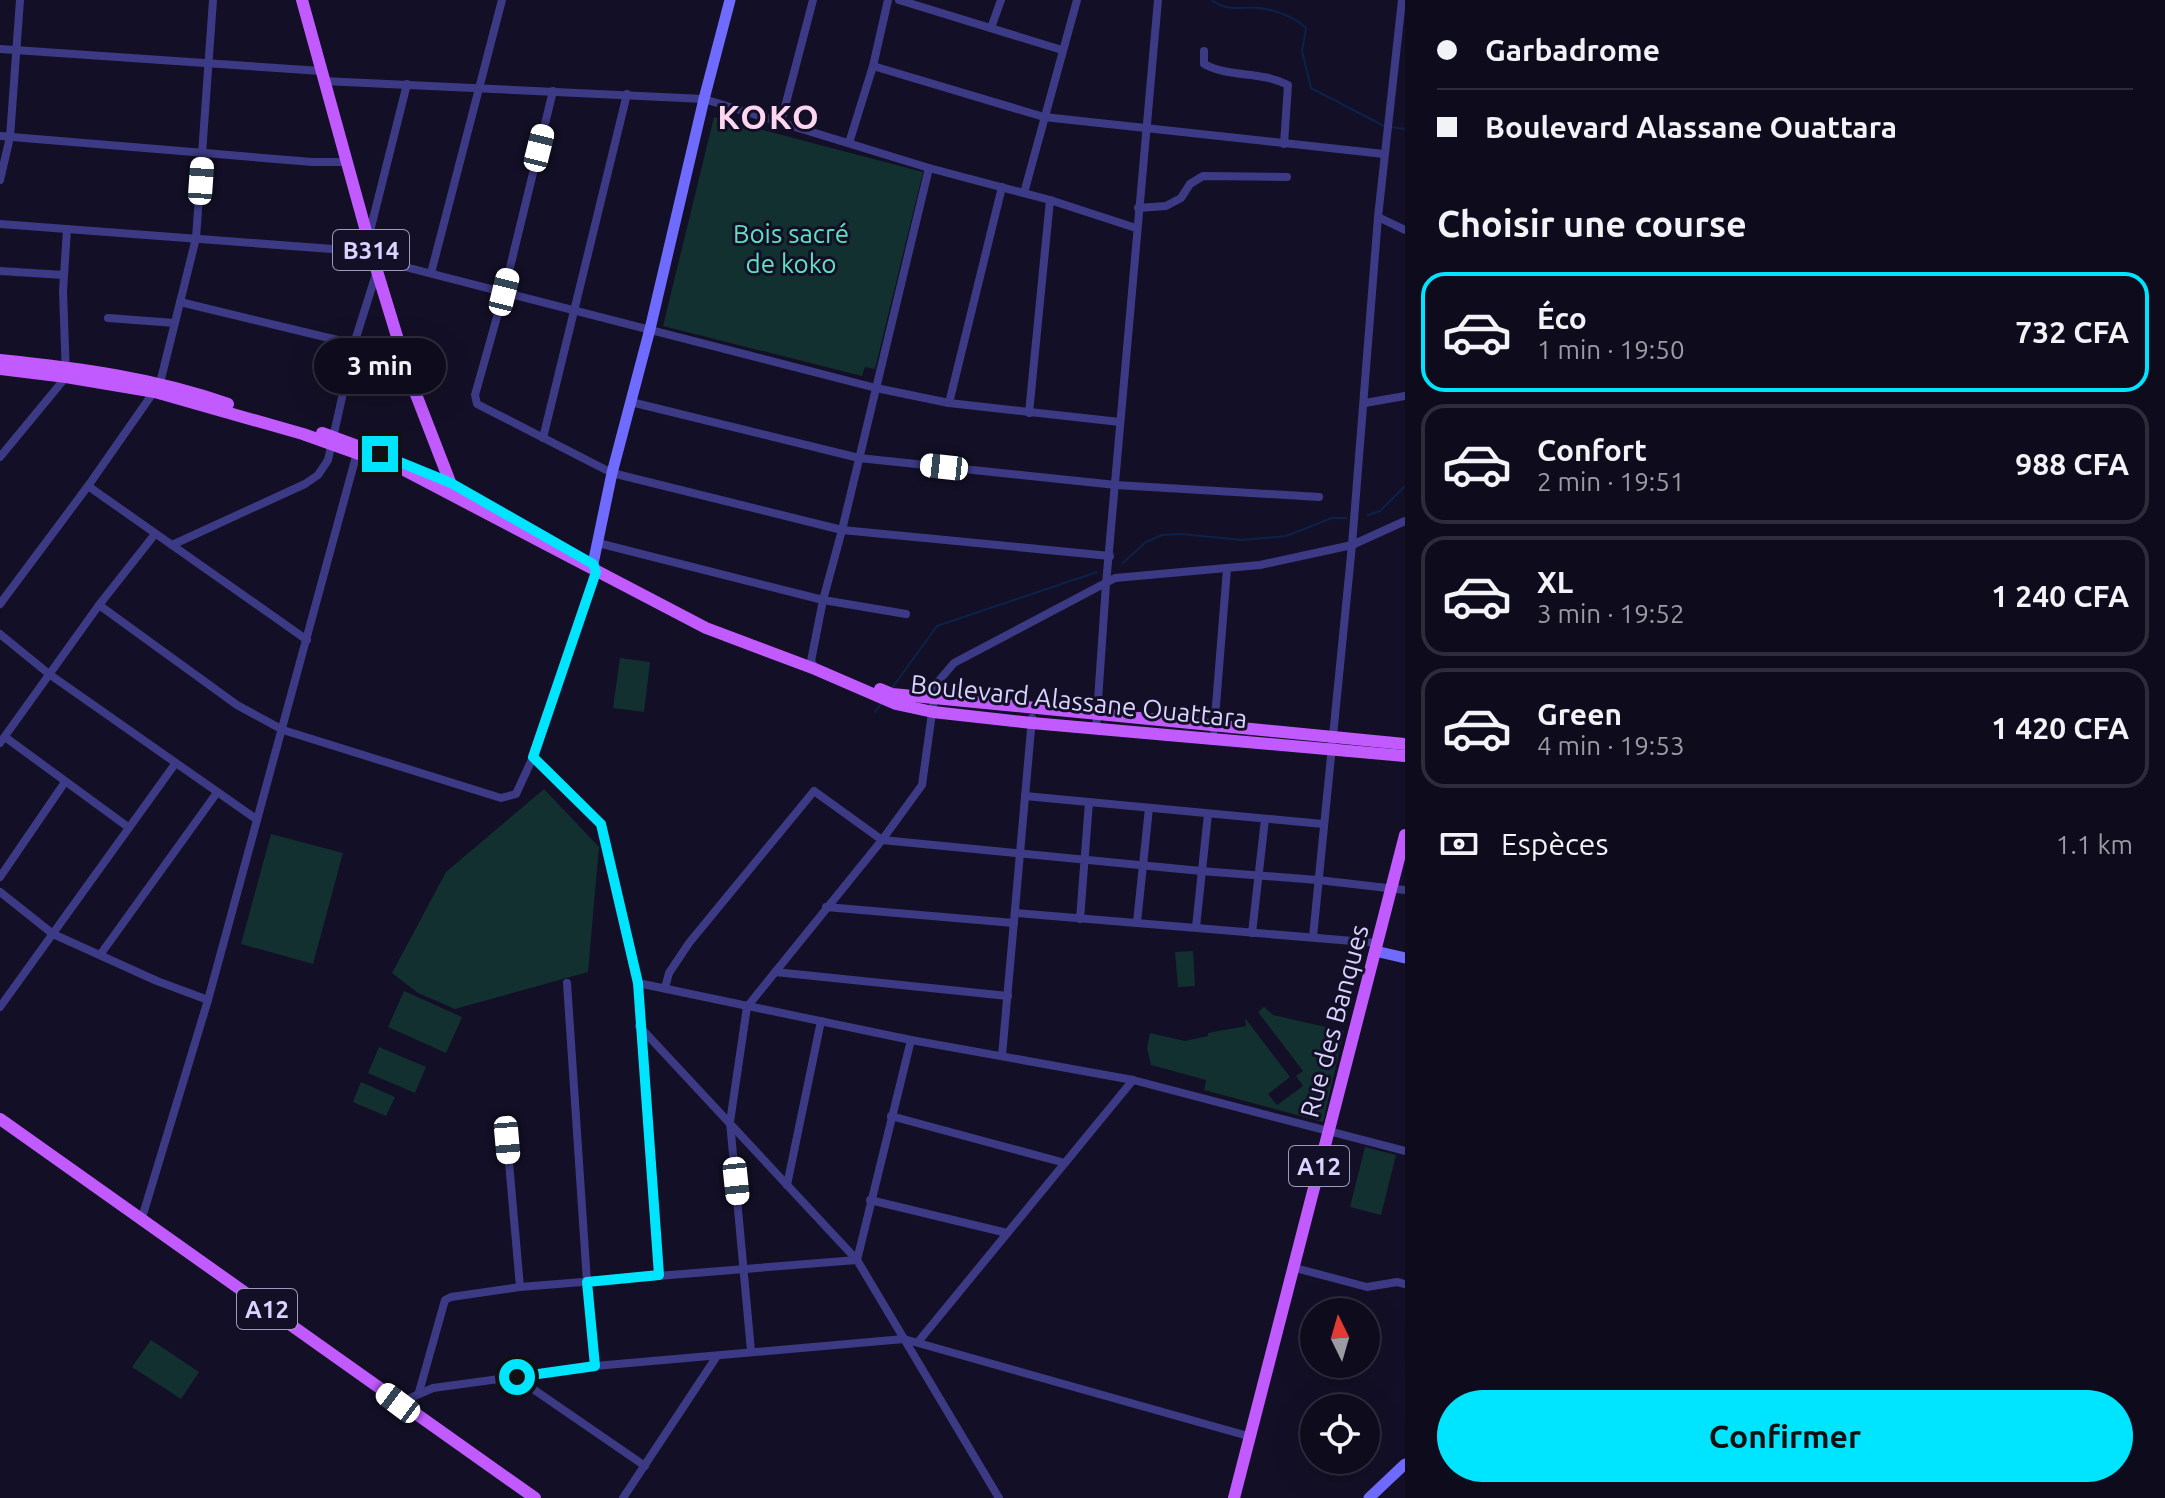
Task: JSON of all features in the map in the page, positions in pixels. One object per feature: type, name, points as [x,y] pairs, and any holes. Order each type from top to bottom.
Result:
[{"type":"main road","name":"B314","points":[[302,0],[410,379],[453,489]]},
{"type":"main road","name":"Boulevard Alassane Ouattara","points":[[0,360],[158,388],[333,440],[453,489],[594,568],[684,612],[883,694],[896,704],[933,712],[1096,729],[1213,732]]},
{"type":"main road","name":"Boulevard Alassane Ouattara","points":[[0,369],[65,372]]},
{"type":"main road","name":"Boulevard Alassane Ouattara","points":[[883,694],[1097,714],[1213,732],[1331,743],[1405,744]]},
{"type":"main road","name":"Boulevard Alassane Ouattara","points":[[1331,743],[1405,756]]},
{"type":"main road","name":"Rue des Banques","points":[[1234,1498],[1405,835]]},
{"type":"main road","name":"A12","points":[[0,1119],[535,1498]]},
{"type":"street","points":[[0,180],[10,137],[20,0]]},
{"type":"street","points":[[1,600],[158,388],[196,238],[213,0]]},
{"type":"street","points":[[431,273],[502,0]]},
{"type":"street","points":[[99,605],[237,705],[283,730],[501,798],[516,794],[533,757],[594,568],[612,473],[730,0]]},
{"type":"street","points":[[781,122],[813,0]]},
{"type":"street","points":[[849,143],[873,66],[888,0]]},
{"type":"street","points":[[899,0],[1062,50]]},
{"type":"street","points":[[991,28],[1001,0]]},
{"type":"street","points":[[1024,193],[1077,0]]},
{"type":"street","points":[[1096,729],[1136,228],[1158,0]]},
{"type":"street","points":[[1313,937],[1365,403],[1386,131],[1402,0]]},
{"type":"street","points":[[0,49],[210,63],[407,84],[704,99],[1136,228]]},
{"type":"street","points":[[1204,51],[1204,64],[1215,70],[1271,76],[1288,85],[1284,144]]},
{"type":"street","points":[[873,66],[1044,117],[1384,154]]},
{"type":"street","points":[[368,239],[407,84]]},
{"type":"street","points":[[553,91],[504,292],[475,395],[477,404],[612,473],[842,530],[1110,556]]},
{"type":"street","points":[[543,438],[627,94]]},
{"type":"street","points":[[0,136],[312,162],[347,162]]},
{"type":"street","points":[[813,665],[823,600],[929,168]]},
{"type":"street","points":[[1138,208],[1166,206],[1181,198],[1190,184],[1203,176],[1287,177]]},
{"type":"street","points":[[949,403],[1002,187]]},
{"type":"street","points":[[1029,413],[1050,200]]},
{"type":"street","points":[[1378,217],[1405,230]]},
{"type":"street","points":[[0,224],[196,238],[374,261],[876,388],[949,403],[1120,422]]},
{"type":"street","points":[[0,457],[65,372],[67,229]]},
{"type":"street","points":[[172,545],[305,484],[318,475],[328,460],[374,261]]},
{"type":"street","points":[[0,271],[64,275]]},
{"type":"street","points":[[180,302],[354,344]]},
{"type":"street","points":[[108,318],[175,323]]},
{"type":"street","points":[[1365,403],[1405,396]]},
{"type":"street","points":[[631,402],[859,458],[1116,485],[1319,497]]},
{"type":"street","points":[[141,1221],[208,1000],[358,450]]},
{"type":"street","points":[[88,486],[307,640]]},
{"type":"street","points":[[751,1351],[730,1122],[747,1007],[882,840],[922,785],[936,684],[954,663],[1115,578],[1260,565],[1352,545],[1405,521]]},
{"type":"street","points":[[128,827],[2,740],[99,605],[155,534]]},
{"type":"street","points":[[598,543],[823,600],[906,614]]},
{"type":"street","points":[[1213,732],[1227,569]]},
{"type":"street","points":[[0,634],[49,674],[216,794],[256,819]]},
{"type":"street","points":[[1002,1056],[1033,708]]},
{"type":"street","points":[[533,757],[601,824],[638,983],[659,1275]]},
{"type":"street","points":[[0,1007],[175,764]]},
{"type":"street","points":[[0,877],[65,782]]},
{"type":"street","points":[[665,988],[669,973],[689,943],[814,791],[882,840],[1405,890]]},
{"type":"street","points":[[100,955],[216,794]]},
{"type":"street","points":[[1025,796],[1323,824]]},
{"type":"street","points":[[1080,919],[1089,802]]},
{"type":"street","points":[[1137,922],[1149,808]]},
{"type":"street","points":[[1196,927],[1208,814]]},
{"type":"street","points":[[1252,933],[1265,819]]},
{"type":"street","points":[[0,892],[53,934],[208,1000]]},
{"type":"street","points":[[826,907],[1137,922],[1313,937],[1376,947],[1405,958]]},
{"type":"street","points":[[775,972],[1008,996]]},
{"type":"street","points":[[567,983],[595,1366]]},
{"type":"street","points":[[638,983],[911,1040],[1133,1080],[1405,1151]]},
{"type":"street","points":[[787,1185],[821,1021]]},
{"type":"street","points":[[639,1026],[857,1260],[999,1498]]},
{"type":"street","points":[[857,1260],[911,1040]]},
{"type":"street","points":[[918,1342],[1133,1080]]},
{"type":"street","points":[[891,1116],[1065,1163]]},
{"type":"street","points":[[507,1140],[520,1287]]},
{"type":"street","points":[[870,1200],[1007,1233]]},
{"type":"street","points":[[419,1392],[445,1300],[520,1287],[857,1260]]},
{"type":"street","points":[[1295,1268],[1367,1287],[1397,1282],[1405,1284]]},
{"type":"street","points":[[398,1403],[433,1388],[595,1366],[904,1339],[1248,1436]]},
{"type":"street","points":[[623,1498],[717,1356]]},
{"type":"street","points":[[517,1377],[645,1466]]},
{"type":"street","points":[[1369,1498],[1404,1468]]},
{"type":"green space","name":"Bois sacré de koko","points":[[714,117],[923,172],[875,369],[865,367],[862,376],[663,326]]},
{"type":"green space","points":[[620,658],[650,662],[644,712],[613,708]]},
{"type":"green space","points":[[544,789],[599,847],[588,972],[455,1009],[418,993],[392,973],[446,872]]},
{"type":"green space","points":[[271,834],[343,853],[313,964],[241,944]]},
{"type":"green space","points":[[1193,951],[1195,986],[1178,987],[1175,952]]},
{"type":"green space","points":[[404,991],[462,1017],[446,1053],[388,1027]]},
{"type":"green space","points":[[1264,1007],[1273,1015],[1344,1031],[1323,1122],[1204,1090],[1206,1080],[1151,1065],[1147,1048],[1150,1033],[1185,1041],[1246,1026],[1245,1018],[1290,1077],[1268,1094],[1277,1105],[1303,1086],[1296,1076],[1303,1071],[1258,1012]]},
{"type":"green space","points":[[379,1047],[426,1067],[415,1093],[368,1073]]},
{"type":"green space","points":[[361,1082],[395,1097],[386,1116],[353,1102]]},
{"type":"green space","points":[[1365,1147],[1396,1155],[1381,1215],[1350,1207]]},
{"type":"green space","points":[[151,1340],[199,1372],[181,1399],[132,1367]]},
{"type":"waterway","points":[[1212,0],[1229,8],[1273,11],[1301,24],[1306,28],[1302,51],[1311,88],[1384,126]]},
{"type":"waterway","points":[[1391,127],[1405,129]]},
{"type":"waterway","points":[[1368,515],[1380,511],[1405,486]]},
{"type":"waterway","points":[[1123,563],[1146,542],[1162,535],[1242,540],[1286,536],[1332,518],[1346,518]]},
{"type":"waterway","points":[[892,688],[937,626],[1097,572]]},
{"type":"waterway","points":[[875,712],[882,703]]},
{"type":"district","name":"KOKO","points":[[769,116]]},
{"type":"route","points":[[380,454],[451,483],[521,521],[593,564],[596,572],[533,757],[601,824],[638,983],[659,1275],[587,1282],[595,1366],[517,1377]]}]
